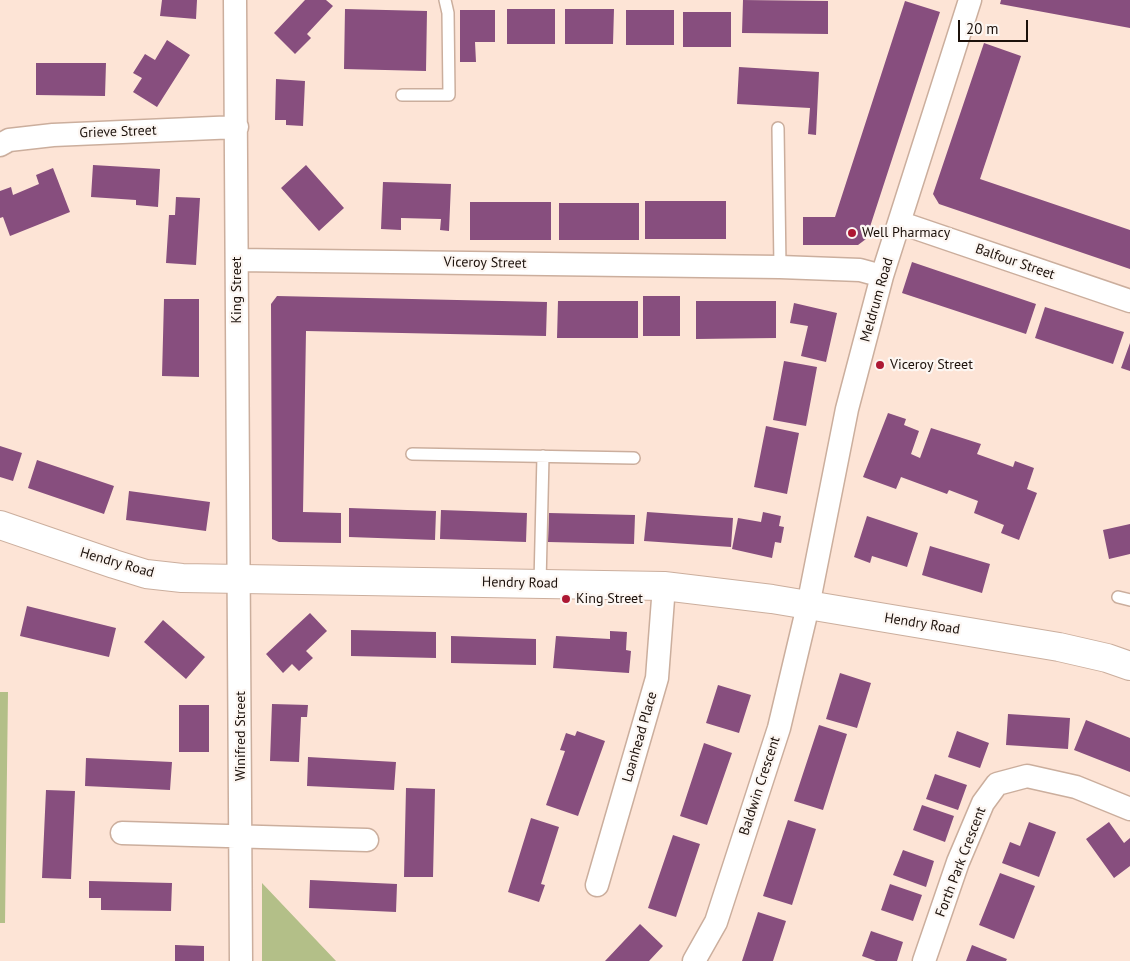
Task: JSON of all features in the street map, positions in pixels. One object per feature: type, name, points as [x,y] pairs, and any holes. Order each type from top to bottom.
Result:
[{"type":"street","name":"King Street","points":[[235,0],[238,580],[240,638]]},
{"type":"street","name":"Meldrum Road","points":[[808,606],[847,409],[882,276],[901,223],[970,0]]},
{"type":"street","name":"Grieve Street","points":[[0,145],[9,140],[53,135],[237,127]]},
{"type":"street","name":"Balfour Street","points":[[901,223],[1130,301]]},
{"type":"street","name":"Viceroy Street","points":[[237,260],[780,267],[860,270],[882,276]]},
{"type":"street","name":"Hendry Road","points":[[0,525],[146,574],[182,578],[238,580],[664,586],[772,599],[1059,647],[1107,658],[1130,666]]},
{"type":"street","name":"Loanhead Place","points":[[597,884],[656,678],[664,586]]},
{"type":"street","name":"Baldwin Crescent","points":[[694,961],[716,922],[779,728],[808,606]]},
{"type":"street","name":"Winifred Street","points":[[240,638],[241,961]]},
{"type":"street","name":"Forth Park Crescent","points":[[924,961],[958,862],[983,804],[997,784],[1028,776],[1076,787],[1130,809]]},
{"type":"street","points":[[122,833],[367,840]]},
{"type":"lane","points":[[402,95],[449,95],[448,12],[445,0]]},
{"type":"lane","points":[[778,128],[780,267]]},
{"type":"lane","points":[[412,454],[634,458]]},
{"type":"lane","points":[[540,583],[543,456]]},
{"type":"green space","points":[[0,692],[8,692],[5,923],[0,923]]},
{"type":"green space","points":[[262,883],[336,961],[262,961]]},
{"type":"building","points":[[162,0],[197,0],[196,19],[160,16]]},
{"type":"building","points":[[305,0],[326,0],[333,6],[307,34],[311,38],[295,54],[274,33]]},
{"type":"building","points":[[743,0],[828,1],[828,34],[742,33]]},
{"type":"building","points":[[1001,0],[1130,0],[1130,28],[1000,4]]},
{"type":"building","points":[[905,1],[940,12],[866,239],[858,245],[803,245],[803,217],[835,217]]},
{"type":"building","points":[[345,9],[427,11],[426,71],[344,69]]},
{"type":"building","points":[[507,9],[555,9],[555,44],[507,44]]},
{"type":"building","points":[[565,9],[614,9],[613,44],[565,44]]},
{"type":"building","points":[[460,10],[495,10],[495,42],[475,42],[476,62],[460,62]]},
{"type":"building","points":[[626,10],[674,10],[674,45],[626,45]]},
{"type":"building","points":[[683,12],[731,12],[731,47],[683,47]]},
{"type":"building","points":[[167,40],[190,55],[157,107],[133,92],[142,78],[133,73],[145,54],[155,60]]},
{"type":"building","points":[[984,43],[1021,56],[980,179],[1130,230],[1130,269],[939,204],[933,194]]},
{"type":"building","points":[[36,63],[106,63],[105,96],[36,95]]},
{"type":"building","points":[[739,67],[819,72],[816,135],[808,134],[810,108],[737,104]]},
{"type":"building","points":[[276,79],[305,81],[303,126],[286,125],[286,120],[275,120]]},
{"type":"building","points":[[93,165],[160,169],[158,207],[136,205],[136,200],[91,197]]},
{"type":"building","points":[[306,165],[344,208],[319,231],[281,188]]},
{"type":"building","points":[[53,168],[70,212],[10,236],[3,217],[0,218],[0,191],[11,187],[13,195],[39,184],[36,175]]},
{"type":"building","points":[[383,182],[451,184],[449,231],[440,230],[441,219],[401,218],[401,230],[381,229]]},
{"type":"building","points":[[176,197],[200,198],[196,265],[166,263],[169,215],[175,215]]},
{"type":"building","points":[[645,201],[726,201],[726,239],[645,239]]},
{"type":"building","points":[[470,202],[551,202],[551,240],[470,240]]},
{"type":"building","points":[[559,203],[639,203],[639,240],[559,240]]},
{"type":"building","points":[[912,262],[1036,304],[1026,334],[902,293]]},
{"type":"building","points":[[277,296],[547,302],[546,336],[306,331],[303,512],[341,513],[341,543],[279,542],[272,539],[271,304]]},
{"type":"building","points":[[643,296],[680,296],[680,336],[643,336]]},
{"type":"building","points":[[164,299],[199,299],[199,377],[162,376]]},
{"type":"building","points":[[558,301],[638,301],[638,338],[557,338]]},
{"type":"building","points":[[696,301],[776,301],[776,338],[696,339]]},
{"type":"building","points":[[794,303],[837,313],[826,362],[801,356],[808,326],[790,323]]},
{"type":"building","points":[[1045,307],[1124,332],[1113,364],[1035,338]]},
{"type":"building","points":[[1130,343],[1130,371],[1121,368]]},
{"type":"building","points":[[784,361],[817,367],[806,426],[773,420]]},
{"type":"building","points":[[888,413],[906,419],[904,425],[919,431],[911,454],[920,458],[931,428],[981,444],[977,454],[1013,467],[1015,461],[1034,468],[1027,489],[1037,493],[1019,540],[1001,533],[1004,525],[974,513],[978,501],[949,490],[947,494],[901,477],[896,489],[863,477]]},
{"type":"building","points":[[766,426],[799,433],[787,494],[754,487]]},
{"type":"building","points":[[0,446],[22,453],[13,481],[0,477]]},
{"type":"building","points":[[37,460],[114,486],[104,514],[28,488]]},
{"type":"building","points":[[129,491],[210,502],[206,531],[126,520]]},
{"type":"building","points":[[349,508],[436,511],[435,540],[349,537]]},
{"type":"building","points":[[441,510],[527,513],[526,542],[440,539]]},
{"type":"building","points":[[647,512],[733,518],[731,547],[644,541]]},
{"type":"building","points":[[763,512],[781,516],[779,526],[784,527],[781,543],[775,542],[772,558],[732,549],[738,518],[761,522]]},
{"type":"building","points":[[549,513],[635,515],[634,544],[548,542]]},
{"type":"building","points":[[867,516],[918,533],[907,567],[872,556],[870,563],[854,557]]},
{"type":"building","points":[[1130,524],[1130,554],[1109,559],[1103,530]]},
{"type":"building","points":[[930,546],[990,564],[982,593],[922,575]]},
{"type":"building","points":[[27,606],[116,628],[109,657],[20,636]]},
{"type":"building","points":[[310,613],[327,631],[306,651],[313,658],[299,671],[292,664],[283,673],[266,654]]},
{"type":"building","points":[[163,620],[205,657],[186,679],[144,642]]},
{"type":"building","points":[[351,630],[436,632],[436,658],[351,656]]},
{"type":"building","points":[[610,631],[627,632],[626,650],[631,651],[629,673],[553,668],[556,636],[610,639]]},
{"type":"building","points":[[451,636],[536,639],[536,665],[451,663]]},
{"type":"building","points":[[840,673],[871,683],[857,728],[826,719]]},
{"type":"building","points":[[718,685],[751,695],[739,733],[706,723]]},
{"type":"building","points":[[272,704],[308,705],[307,717],[301,717],[299,762],[270,761]]},
{"type":"building","points":[[179,705],[209,705],[209,752],[179,752]]},
{"type":"building","points":[[1008,714],[1070,718],[1068,749],[1006,745]]},
{"type":"building","points":[[1086,720],[1130,738],[1130,772],[1074,750]]},
{"type":"building","points":[[819,725],[847,734],[823,810],[794,801]]},
{"type":"building","points":[[577,731],[605,741],[578,816],[546,805],[565,751],[560,750],[566,733],[575,736]]},
{"type":"building","points":[[957,731],[989,743],[980,768],[948,757]]},
{"type":"building","points":[[704,743],[732,753],[707,825],[680,816]]},
{"type":"building","points":[[308,757],[396,762],[394,790],[307,786]]},
{"type":"building","points":[[86,758],[172,762],[170,790],[85,786]]},
{"type":"building","points":[[935,774],[967,785],[958,810],[926,799]]},
{"type":"building","points":[[406,788],[435,789],[433,877],[404,877]]},
{"type":"building","points":[[46,790],[75,791],[71,879],[42,878]]},
{"type":"building","points":[[922,805],[954,816],[945,842],[913,830]]},
{"type":"building","points":[[531,818],[559,827],[541,884],[545,885],[539,902],[508,892]]},
{"type":"building","points":[[788,820],[816,829],[792,905],[763,896]]},
{"type":"building","points":[[1029,822],[1056,832],[1039,877],[1002,863],[1010,842],[1020,846]]},
{"type":"building","points":[[1109,822],[1124,843],[1130,838],[1130,866],[1114,878],[1086,839]]},
{"type":"building","points":[[673,835],[700,844],[676,917],[648,908]]},
{"type":"building","points":[[903,850],[934,861],[926,887],[893,875]]},
{"type":"building","points":[[1000,873],[1035,886],[1014,939],[979,925]]},
{"type":"building","points":[[310,880],[397,884],[396,912],[309,908]]},
{"type":"building","points":[[89,881],[172,883],[171,911],[101,910],[101,898],[89,898]]},
{"type":"building","points":[[890,884],[922,895],[913,921],[881,910]]},
{"type":"building","points":[[758,912],[786,921],[773,961],[742,961]]},
{"type":"building","points":[[640,924],[663,946],[649,961],[605,961]]},
{"type":"building","points":[[871,931],[903,942],[897,961],[876,961],[862,956]]},
{"type":"building","points":[[175,945],[204,946],[204,961],[175,961]]},
{"type":"building","points":[[972,945],[1007,959],[1006,961],[966,961]]},
{"type":"place","name":"Well Pharmacy","points":[[852,233]]},
{"type":"place","name":"Viceroy Street","points":[[880,365]]},
{"type":"place","name":"King Street","points":[[566,599]]}]
